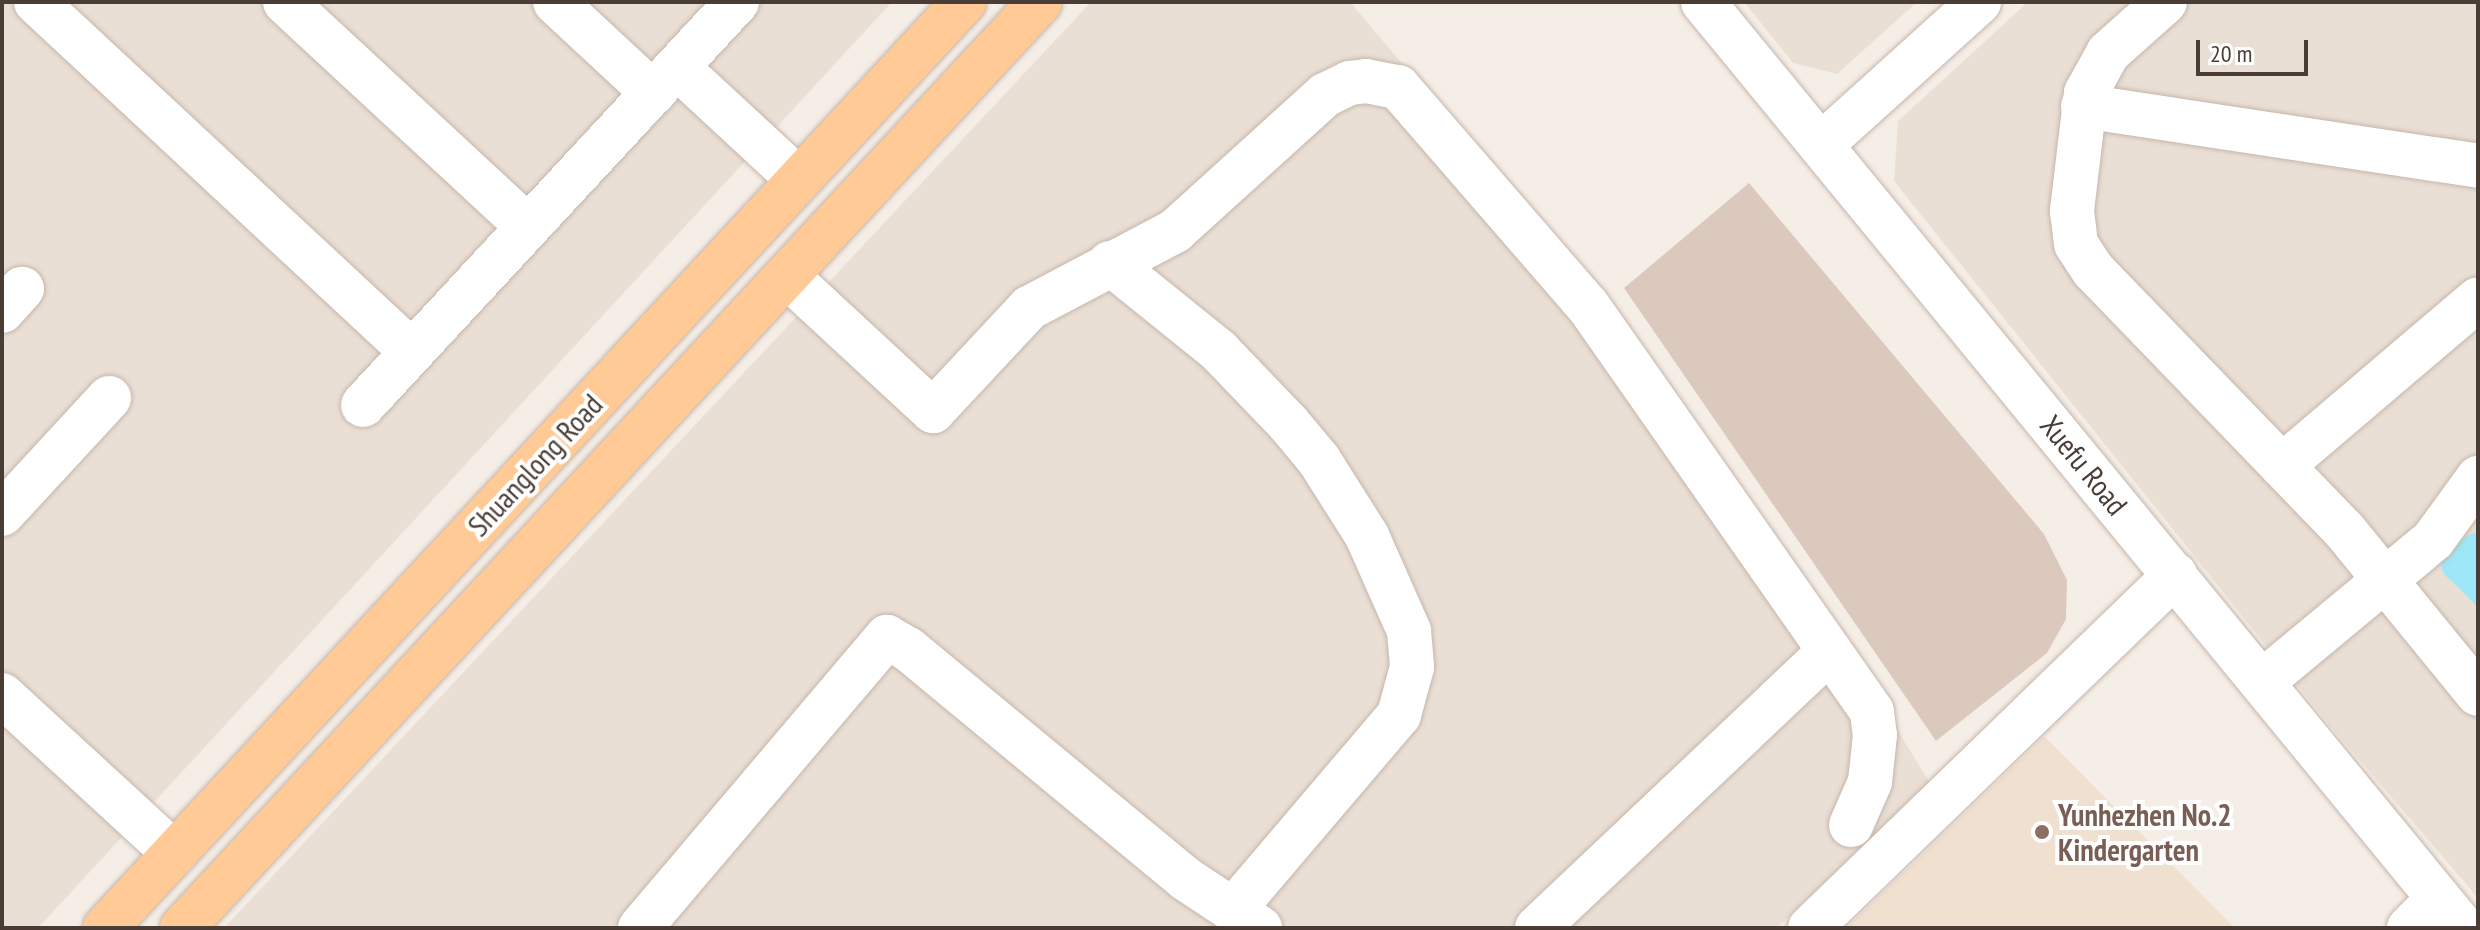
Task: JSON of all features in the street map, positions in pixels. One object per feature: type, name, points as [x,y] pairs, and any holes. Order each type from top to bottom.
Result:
[{"type":"main road","name":"Shuanglong Road","points":[[105,928],[964,2]]},
{"type":"main road","name":"Shuanglong Road","points":[[182,928],[1040,2]]},
{"type":"street","points":[[36,2],[412,352]]},
{"type":"street","points":[[285,2],[528,227]]},
{"type":"street","points":[[555,2],[799,180]]},
{"type":"street","points":[[363,405],[737,2]]},
{"type":"street","name":"Xuefu Road","points":[[1703,2],[2451,913]]},
{"type":"street","points":[[1821,145],[1979,2]]},
{"type":"street","points":[[2165,2],[2108,53],[2099,66],[2083,106],[2072,211],[2076,244],[2093,270],[2345,531],[2475,684]]},
{"type":"street","points":[[787,276],[933,411],[1029,308],[1110,263],[1152,246],[1175,231],[1325,95],[1350,83],[1366,81],[1398,87],[1588,306],[1872,712],[1875,735],[1870,782],[1851,825]]},
{"type":"street","points":[[2083,106],[2478,166]]},
{"type":"street","points":[[640,928],[887,637],[908,649],[1186,879],[1246,919],[1399,715],[1412,667],[1409,631],[1367,536],[1319,460],[1281,414],[1219,351],[1110,263]]},
{"type":"street","points":[[2282,466],[2478,299]]},
{"type":"street","points":[[2,514],[109,398]]},
{"type":"street","points":[[2262,682],[2433,540],[2478,478]]},
{"type":"street","points":[[1810,928],[2175,575]]},
{"type":"street","points":[[1537,928],[1830,651]]},
{"type":"street","points":[[2,695],[174,853]]},
{"type":"street","points":[[2409,928],[2451,913]]},
{"type":"shaded area","points":[[2,2],[892,2],[38,928],[2,928]]},
{"type":"shaded area","points":[[1091,2],[1350,2],[1584,278],[1820,604],[1930,783],[1777,928],[224,928]]},
{"type":"shaded area","points":[[1744,2],[1917,2],[1837,74],[1793,63]]},
{"type":"shaded area","points":[[2028,2],[2478,2],[2478,898],[2327,722],[1894,181],[1898,121]]},
{"type":"shaded area","name":"Yunhezhen No.2 Kindergarten","points":[[2044,737],[2235,928],[1846,928]]},
{"type":"water","points":[[2478,531],[2478,607],[2444,574],[2440,563],[2452,543]]},
{"type":"building","points":[[1749,183],[2044,534],[2067,580],[2066,619],[2047,653],[1936,741],[1624,288]]},
{"type":"place","name":"Yunhezhen No.2 Kindergarten","points":[[2042,832]]}]
